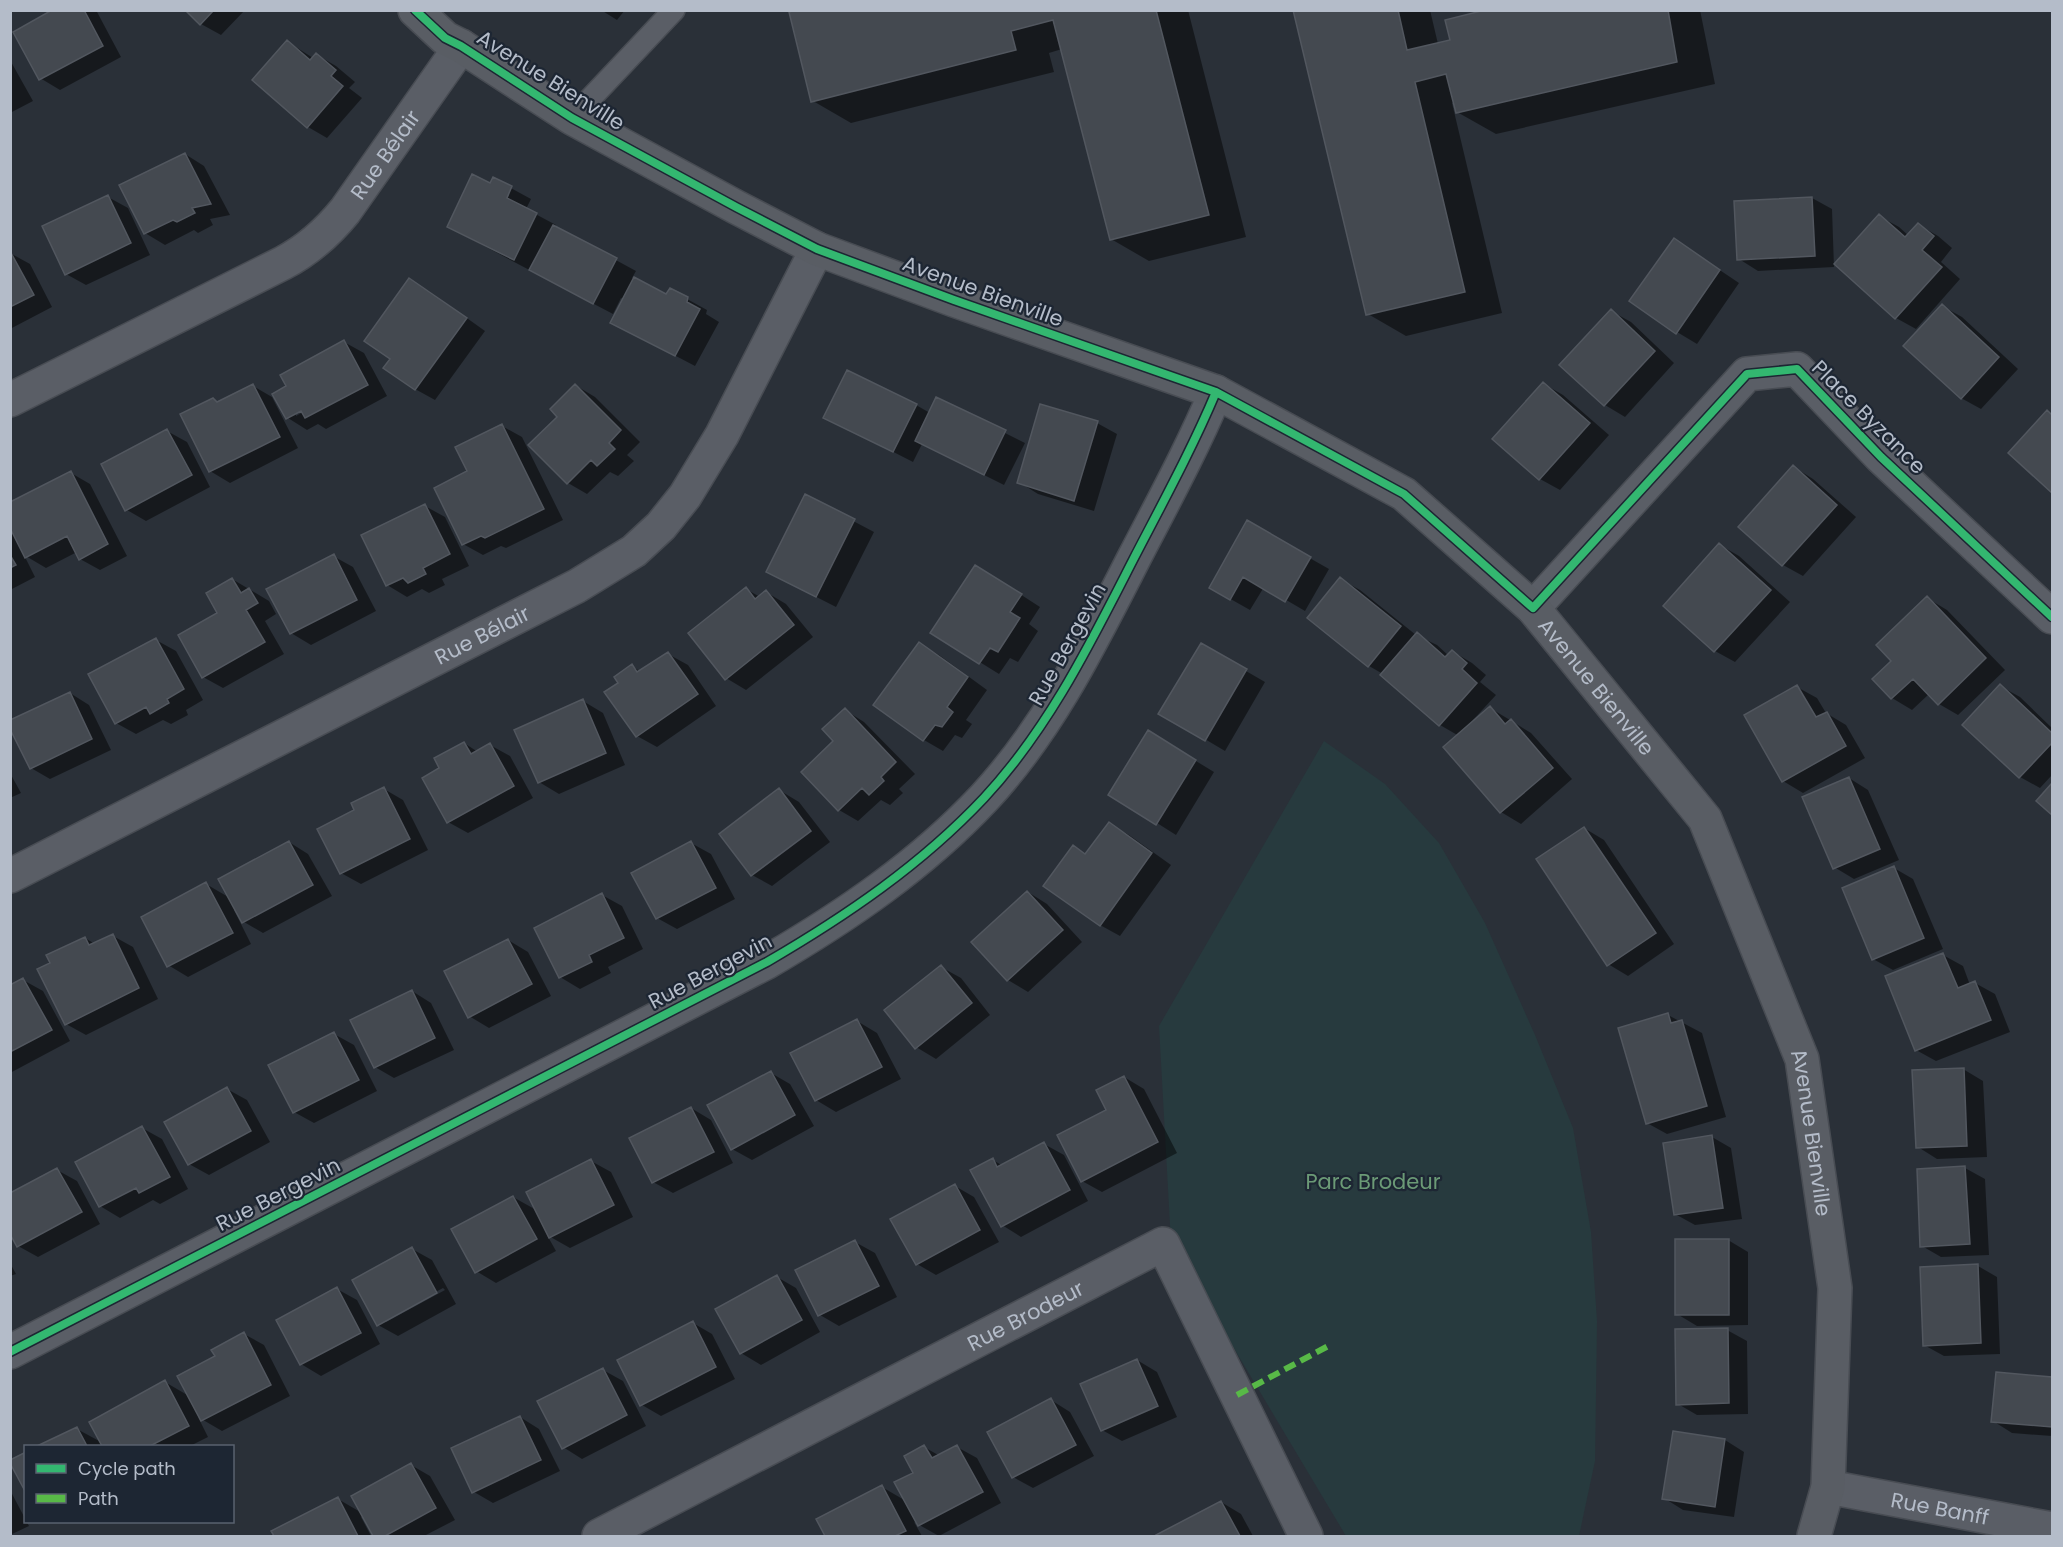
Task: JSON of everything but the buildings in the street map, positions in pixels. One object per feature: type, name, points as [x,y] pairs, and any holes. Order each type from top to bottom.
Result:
[{"type":"street","name":"Avenue Bienville","points":[[415,10],[445,38],[572,118],[817,249],[1216,392],[1404,494],[1533,608],[1706,819],[1802,1059],[1835,1288],[1828,1487],[1814,1536]]},
{"type":"street","name":"Rue Bélair","points":[[10,400],[308,249],[345,211],[461,46]]},
{"type":"street","name":"Rue Bélair","points":[[10,876],[577,586],[634,551],[674,512],[697,478],[722,435],[817,249]]},
{"type":"street","name":"Place Byzance","points":[[1533,608],[1747,374],[1797,369],[1881,456],[2052,617]]},
{"type":"street","name":"Rue Bergevin","points":[[10,1352],[767,962],[819,932],[886,886],[921,858],[984,797],[1038,731],[1082,661],[1199,432],[1216,392]]},
{"type":"street","name":"Rue Brodeur","points":[[599,1536],[1162,1244],[1306,1536]]},
{"type":"street","name":"Rue Banff","points":[[1828,1487],[2052,1529]]},
{"type":"lane","points":[[572,118],[674,10]]},
{"type":"green space","name":"Parc Brodeur","points":[[1324,741],[1385,784],[1439,843],[1485,923],[1573,1128],[1591,1232],[1597,1321],[1595,1461],[1579,1536],[1346,1536],[1171,1243],[1159,1026]]},
{"type":"marked path","points":[[1237,1395],[1332,1344]]},
{"type":"cycle path","points":[[415,10],[445,38],[572,118],[817,249],[1216,392],[1404,494],[1533,608],[1747,374],[1797,369],[1881,457],[2052,617]]},
{"type":"cycle path","points":[[10,1352],[767,962],[882,888],[960,822],[984,798],[1029,743],[1067,684],[1101,623],[1187,455],[1216,392]]}]
